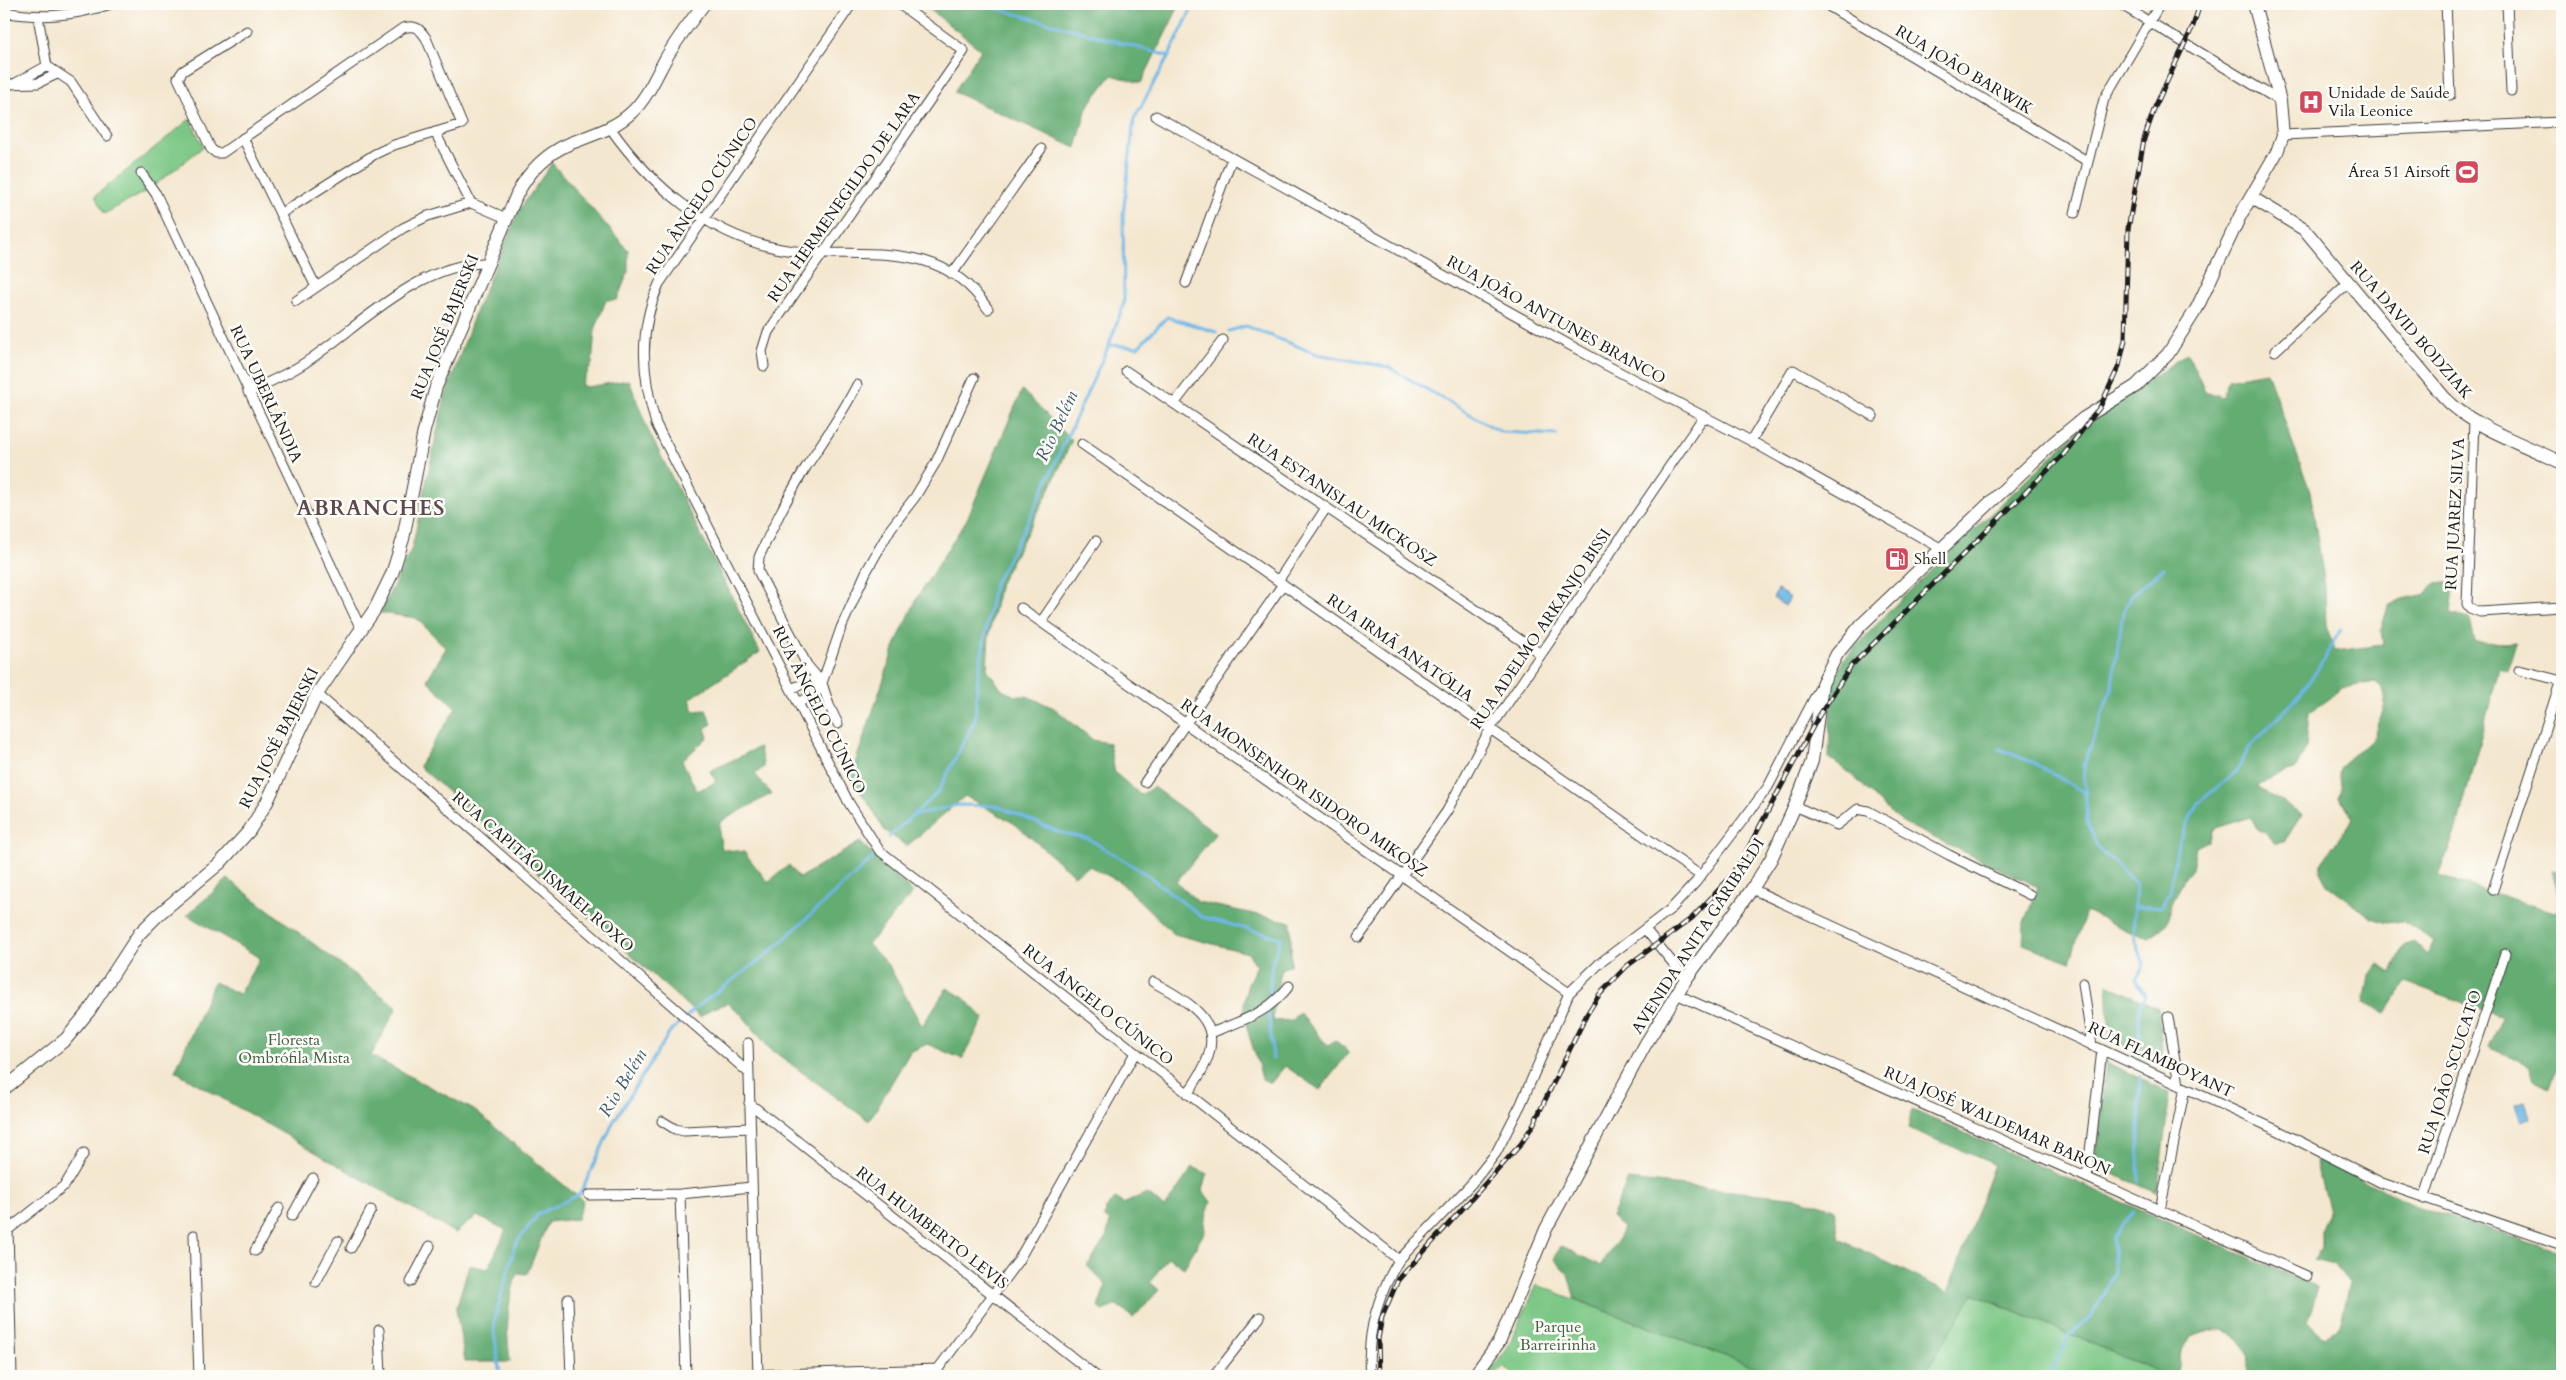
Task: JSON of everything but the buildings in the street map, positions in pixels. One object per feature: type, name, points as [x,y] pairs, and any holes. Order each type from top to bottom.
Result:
[{"type":"main road","name":"RUA JOSÉ BAJERSKI","points":[[4,1089],[54,1049],[78,1025],[131,946],[149,923],[220,863],[236,847],[267,802],[317,694],[384,593],[398,558],[436,387],[522,183],[540,163],[570,144],[611,129],[634,110],[645,96],[675,44],[704,4]]},
{"type":"main road","name":"AVENIDA ANITA GARIBALDI","points":[[1474,1376],[1499,1342],[1536,1250],[1557,1208],[1676,994],[1752,890],[1779,843],[1812,761],[1822,684],[1847,641],[2070,428],[2136,386],[2156,368],[2177,341],[2198,308],[2231,233],[2273,161],[2283,135],[2280,101],[2254,4]]},
{"type":"main road","name":"RUA DAVID BODZIAK","points":[[2251,197],[2305,230],[2449,403],[2474,421],[2562,462]]},
{"type":"street","points":[[4,12],[38,17],[72,15],[111,4]]},
{"type":"street","name":"RUA ÂNGELO CÚNICO","points":[[852,4],[668,268],[650,303],[642,347],[648,394],[656,424],[859,821],[879,850],[1399,1260]]},
{"type":"street","name":"RUA HERMENEGILDO DE LARA","points":[[764,366],[762,351],[768,332],[964,51],[899,4]]},
{"type":"street","name":"RUA JOÃO BARWIK","points":[[1826,4],[2087,161]]},
{"type":"street","points":[[2120,4],[2280,101]]},
{"type":"street","points":[[2075,214],[2104,99],[2160,4]]},
{"type":"street","points":[[2446,4],[2450,95]]},
{"type":"street","points":[[2507,4],[2511,91]]},
{"type":"street","points":[[38,17],[47,66],[72,82],[108,136]]},
{"type":"street","points":[[247,31],[183,71],[178,78],[179,85],[213,152],[222,153],[403,28],[410,26],[420,30],[426,38],[462,124],[375,154],[280,214]]},
{"type":"street","points":[[8,84],[47,66]]},
{"type":"street","points":[[8,84],[38,83],[57,74]]},
{"type":"street","name":"RUA JOÃO ANTUNES BRANCO","points":[[1156,116],[1604,364],[1751,441],[1942,549]]},
{"type":"street","points":[[2283,135],[2562,122]]},
{"type":"street","points":[[611,129],[629,154],[653,180],[703,218],[759,244],[793,251],[885,253],[922,260],[952,274],[974,291],[988,309]]},
{"type":"street","points":[[435,132],[471,203]]},
{"type":"street","points":[[243,138],[316,287]]},
{"type":"street","points":[[952,274],[1041,149]]},
{"type":"street","points":[[1186,283],[1232,158]]},
{"type":"street","name":"RUA UBERLÂNDIA","points":[[141,173],[156,194],[361,629]]},
{"type":"street","points":[[296,300],[404,228],[428,216],[471,203],[506,218]]},
{"type":"street","points":[[248,392],[309,360],[422,280],[456,266],[488,263]]},
{"type":"street","points":[[2275,351],[2349,282]]},
{"type":"street","points":[[1174,404],[1223,340]]},
{"type":"street","points":[[1751,441],[1792,370],[1873,416]]},
{"type":"street","name":"RUA ESTANISLAU MICKOSZ","points":[[1126,371],[1541,654]]},
{"type":"street","points":[[798,703],[816,693],[822,683],[847,613],[866,572],[891,528],[915,497],[932,469],[974,378]]},
{"type":"street","points":[[838,724],[822,683],[806,665],[758,571],[757,564],[783,508],[806,468],[832,431],[858,385]]},
{"type":"street","name":"RUA ADELMO ARKANJO BISSI","points":[[1359,937],[1453,801],[1490,729],[1704,416]]},
{"type":"street","name":"RUA JUAREZ SILVA","points":[[2474,421],[2466,598],[2470,608],[2480,612],[2562,607]]},
{"type":"street","name":"RUA IRMÃ ANATÓLIA","points":[[1082,444],[1701,876]]},
{"type":"street","points":[[1145,782],[1186,724],[1280,582],[1326,508]]},
{"type":"street","points":[[1042,622],[1096,541]]},
{"type":"street","name":"RUA MONSENHOR ISIDORO MIKOSZ","points":[[1021,608],[1569,993]]},
{"type":"street","points":[[2493,890],[2562,680],[2519,670]]},
{"type":"street","points":[[791,689],[809,680],[822,683]]},
{"type":"street","points":[[1370,1376],[1369,1350],[1375,1310],[1381,1291],[1399,1260],[1473,1182],[1496,1153],[1521,1104],[1569,993],[1587,974],[1681,899],[1701,876],[1768,787],[1784,760],[1822,684]]},
{"type":"street","name":"RUA CAPITÃO ISMAEL ROXO","points":[[317,694],[685,1018],[749,1072]]},
{"type":"street","points":[[1795,806],[1838,824],[1858,810],[1868,811],[1949,855],[2030,895]]},
{"type":"street","name":"RUA FLAMBOYANT","points":[[1752,890],[2292,1137],[2369,1177],[2424,1199],[2562,1245]]},
{"type":"street","points":[[1645,929],[1686,979]]},
{"type":"street","name":"RUA JOÃO SCUCATO","points":[[2424,1199],[2505,954]]},
{"type":"street","points":[[1153,982],[1190,1002],[1206,1020],[1211,1033],[1208,1056],[1200,1075],[1187,1094]]},
{"type":"street","points":[[2083,983],[2092,1046]]},
{"type":"street","points":[[1211,1033],[1266,1010],[1277,1002],[1289,986]]},
{"type":"street","name":"RUA JOSÉ WALDEMAR BARON","points":[[1676,994],[2307,1276]]},
{"type":"street","points":[[2160,1210],[2182,1086],[2168,1017]]},
{"type":"street","points":[[748,1043],[758,1376]]},
{"type":"street","points":[[2087,1177],[2102,1050]]},
{"type":"street","points":[[713,1376],[938,1372],[1024,1250],[1135,1053]]},
{"type":"street","name":"RUA HUMBERTO LEVIS","points":[[749,1103],[1096,1376]]},
{"type":"street","points":[[662,1121],[675,1129],[684,1131],[750,1128]]},
{"type":"street","points":[[12,1376],[6,1230],[65,1185],[84,1152]]},
{"type":"street","points":[[292,1216],[314,1178]]},
{"type":"street","points":[[589,1195],[680,1194],[752,1187]]},
{"type":"street","points":[[680,1194],[686,1376]]},
{"type":"street","points":[[255,1251],[279,1208]]},
{"type":"street","points":[[351,1248],[372,1210]]},
{"type":"street","points":[[194,1235],[199,1376]]},
{"type":"street","points":[[316,1282],[338,1241]]},
{"type":"street","points":[[411,1282],[430,1246]]},
{"type":"street","points":[[568,1299],[571,1376]]},
{"type":"street","points":[[1214,1376],[1260,1317]]},
{"type":"street","points":[[380,1330],[381,1376]]},
{"type":"green space","points":[[923,4],[1180,4],[1141,83],[1112,75],[1087,107],[1076,148],[954,92],[981,50]]},
{"type":"green space","points":[[190,119],[203,147],[150,189],[104,214],[95,196]]},
{"type":"green space","points":[[552,163],[628,250],[628,272],[617,300],[606,300],[595,330],[592,364],[581,385],[587,387],[629,380],[647,428],[760,652],[690,699],[694,711],[706,710],[712,724],[705,728],[708,737],[682,761],[697,791],[716,782],[710,771],[759,747],[764,767],[755,774],[771,794],[720,822],[719,834],[722,849],[744,852],[768,882],[789,865],[799,878],[860,842],[913,893],[868,944],[889,966],[922,1026],[947,988],[964,998],[984,1018],[962,1059],[927,1044],[910,1052],[869,1121],[769,1048],[742,1015],[728,1003],[711,1009],[700,1017],[419,766],[456,708],[427,680],[446,648],[416,618],[380,613],[412,548],[444,400],[476,310],[520,209]]},
{"type":"green space","points":[[2187,353],[2205,391],[2223,397],[2228,379],[2267,372],[2310,491],[2325,586],[2326,625],[2335,651],[2383,645],[2381,630],[2388,606],[2402,599],[2426,594],[2435,583],[2454,581],[2450,614],[2470,619],[2475,642],[2516,643],[2507,672],[2499,669],[2458,824],[2439,876],[2558,913],[2558,895],[2552,871],[2562,874],[2562,1053],[2550,1087],[2534,1079],[2529,1065],[2488,1047],[2502,1017],[2406,982],[2386,1013],[2364,1002],[2369,977],[2379,964],[2392,972],[2405,944],[2413,941],[2427,955],[2434,941],[2402,921],[2387,923],[2372,918],[2327,885],[2320,872],[2321,864],[2353,818],[2339,797],[2340,771],[2344,762],[2370,742],[2375,735],[2383,712],[2385,696],[2375,682],[2343,688],[2309,713],[2306,748],[2295,770],[2275,776],[2257,787],[2302,814],[2284,842],[2275,843],[2266,833],[2258,831],[2251,817],[2213,829],[2208,841],[2196,847],[2192,869],[2185,877],[2172,904],[2168,921],[2161,930],[2149,938],[2127,931],[2086,911],[2070,962],[2023,944],[2024,922],[2038,887],[1903,823],[1849,773],[1829,758],[1831,685],[1844,659],[1898,602],[2076,433]]},
{"type":"green space","points":[[1022,390],[1072,440],[1046,497],[1000,583],[989,634],[987,669],[1002,690],[1015,696],[1027,696],[1054,708],[1093,740],[1109,743],[1115,773],[1141,795],[1153,787],[1216,833],[1176,882],[1198,902],[1291,922],[1291,964],[1282,969],[1274,998],[1273,1021],[1292,1020],[1299,1012],[1328,1046],[1335,1040],[1349,1052],[1320,1090],[1285,1066],[1271,1083],[1262,1079],[1249,1035],[1244,1009],[1249,981],[1257,966],[1248,953],[1174,934],[1120,882],[1089,866],[1074,875],[1015,824],[965,796],[907,846],[885,831],[867,801],[850,778],[896,643],[918,596],[967,519]]},
{"type":"green space","name":"Floresta Ombrófila Mista","points":[[228,879],[397,1007],[371,1056],[474,1110],[583,1201],[577,1219],[548,1222],[527,1274],[517,1273],[508,1317],[510,1362],[465,1362],[456,1309],[469,1265],[488,1269],[506,1230],[477,1216],[455,1233],[175,1071],[214,982],[239,994],[260,958],[187,915]]},
{"type":"green space","points":[[2107,984],[2158,1008],[2164,1067],[2110,1041]]},
{"type":"green space","points":[[2106,1062],[2170,1093],[2157,1193],[2095,1166]]},
{"type":"green space","points":[[1912,1110],[2318,1288],[2307,1323],[2325,1337],[2340,1325],[2350,1284],[2334,1264],[2314,1259],[2321,1247],[2321,1230],[2329,1212],[2314,1156],[2416,1206],[2562,1253],[2562,1376],[2247,1376],[2249,1355],[2242,1346],[2230,1334],[2224,1331],[2210,1330],[2190,1336],[2181,1352],[2176,1376],[2168,1376],[1974,1293],[1923,1376],[1778,1376],[1575,1299],[1568,1274],[1554,1259],[1561,1246],[1601,1266],[1623,1228],[1611,1217],[1628,1180],[1798,1198],[1834,1209],[1839,1239],[1948,1292],[1994,1164],[1908,1128]]},
{"type":"green space","points":[[1193,1167],[1207,1174],[1203,1191],[1211,1202],[1204,1223],[1205,1231],[1184,1268],[1168,1257],[1150,1282],[1159,1290],[1133,1318],[1117,1305],[1102,1311],[1098,1307],[1106,1285],[1087,1266],[1106,1238],[1110,1222],[1105,1218],[1106,1208],[1116,1198],[1123,1204],[1145,1194],[1151,1196],[1164,1208]]},
{"type":"green space","name":"Parque Barreirinha","points":[[1537,1285],[1778,1376],[1512,1376],[1513,1374],[1504,1366],[1495,1376],[1486,1376],[1506,1351]]},
{"type":"green space","points":[[1973,1293],[2168,1376],[1923,1376]]},
{"type":"water","points":[[1778,590],[1790,598],[1785,606],[1773,598]]},
{"type":"water","points":[[2525,1100],[2530,1119],[2521,1122],[2515,1103]]},
{"type":"waterway","points":[[980,4],[1169,56]]},
{"type":"waterway","name":"Rio Belém","points":[[889,837],[938,792],[975,720],[978,676],[994,585],[1031,516],[1109,345],[1124,303],[1123,215],[1134,119],[1169,56],[1194,4]]},
{"type":"waterway","points":[[1109,345],[1138,347],[1167,317],[1216,332]]},
{"type":"waterway","points":[[1229,331],[1246,326],[1317,354],[1388,367],[1501,432],[1557,435]]},
{"type":"waterway","points":[[2140,1058],[2139,1008],[2145,996],[2136,979],[2144,964],[2133,933],[2136,884],[2098,847],[2087,824],[2084,765],[2111,690],[2123,612],[2132,595],[2164,568]]},
{"type":"waterway","points":[[2135,907],[2162,907],[2170,892],[2178,843],[2197,804],[2237,771],[2250,747],[2296,699],[2316,672],[2341,629]]},
{"type":"waterway","points":[[1999,749],[2034,763],[2085,793]]},
{"type":"waterway","points":[[911,816],[958,805],[997,806],[1059,832],[1089,839],[1146,874],[1202,917],[1281,938],[1272,963],[1269,999]]},
{"type":"waterway","name":"Rio Belém","points":[[500,1376],[494,1331],[495,1318],[515,1245],[538,1214],[580,1194],[614,1121],[670,1032],[698,1006],[769,953],[874,857]]},
{"type":"waterway","points":[[1269,1015],[1273,1059]]},
{"type":"waterway","points":[[2138,1181],[2140,1076]]},
{"type":"waterway","points":[[2042,1376],[2050,1373],[2070,1334],[2091,1317],[2114,1272],[2113,1238],[2133,1212]]},
{"type":"railway","points":[[1379,1376],[1378,1339],[1382,1317],[1398,1280],[1521,1144],[1533,1125],[1587,1014],[1599,995],[1627,966],[1692,918],[1728,880],[1744,856],[1817,719],[1851,666],[2064,454],[2100,407],[2119,366],[2125,340],[2128,229],[2144,139],[2155,107],[2193,26],[2200,4]]},
{"type":"place","name":"Unidade de Saúde Vila Leonice","points":[[2311,102]]},
{"type":"place","name":"Área 51 Airsoft","points":[[2467,172]]},
{"type":"place","name":"Shell","points":[[1897,559]]},
{"type":"district","name":"ABRANCHES","points":[[371,508]]}]
